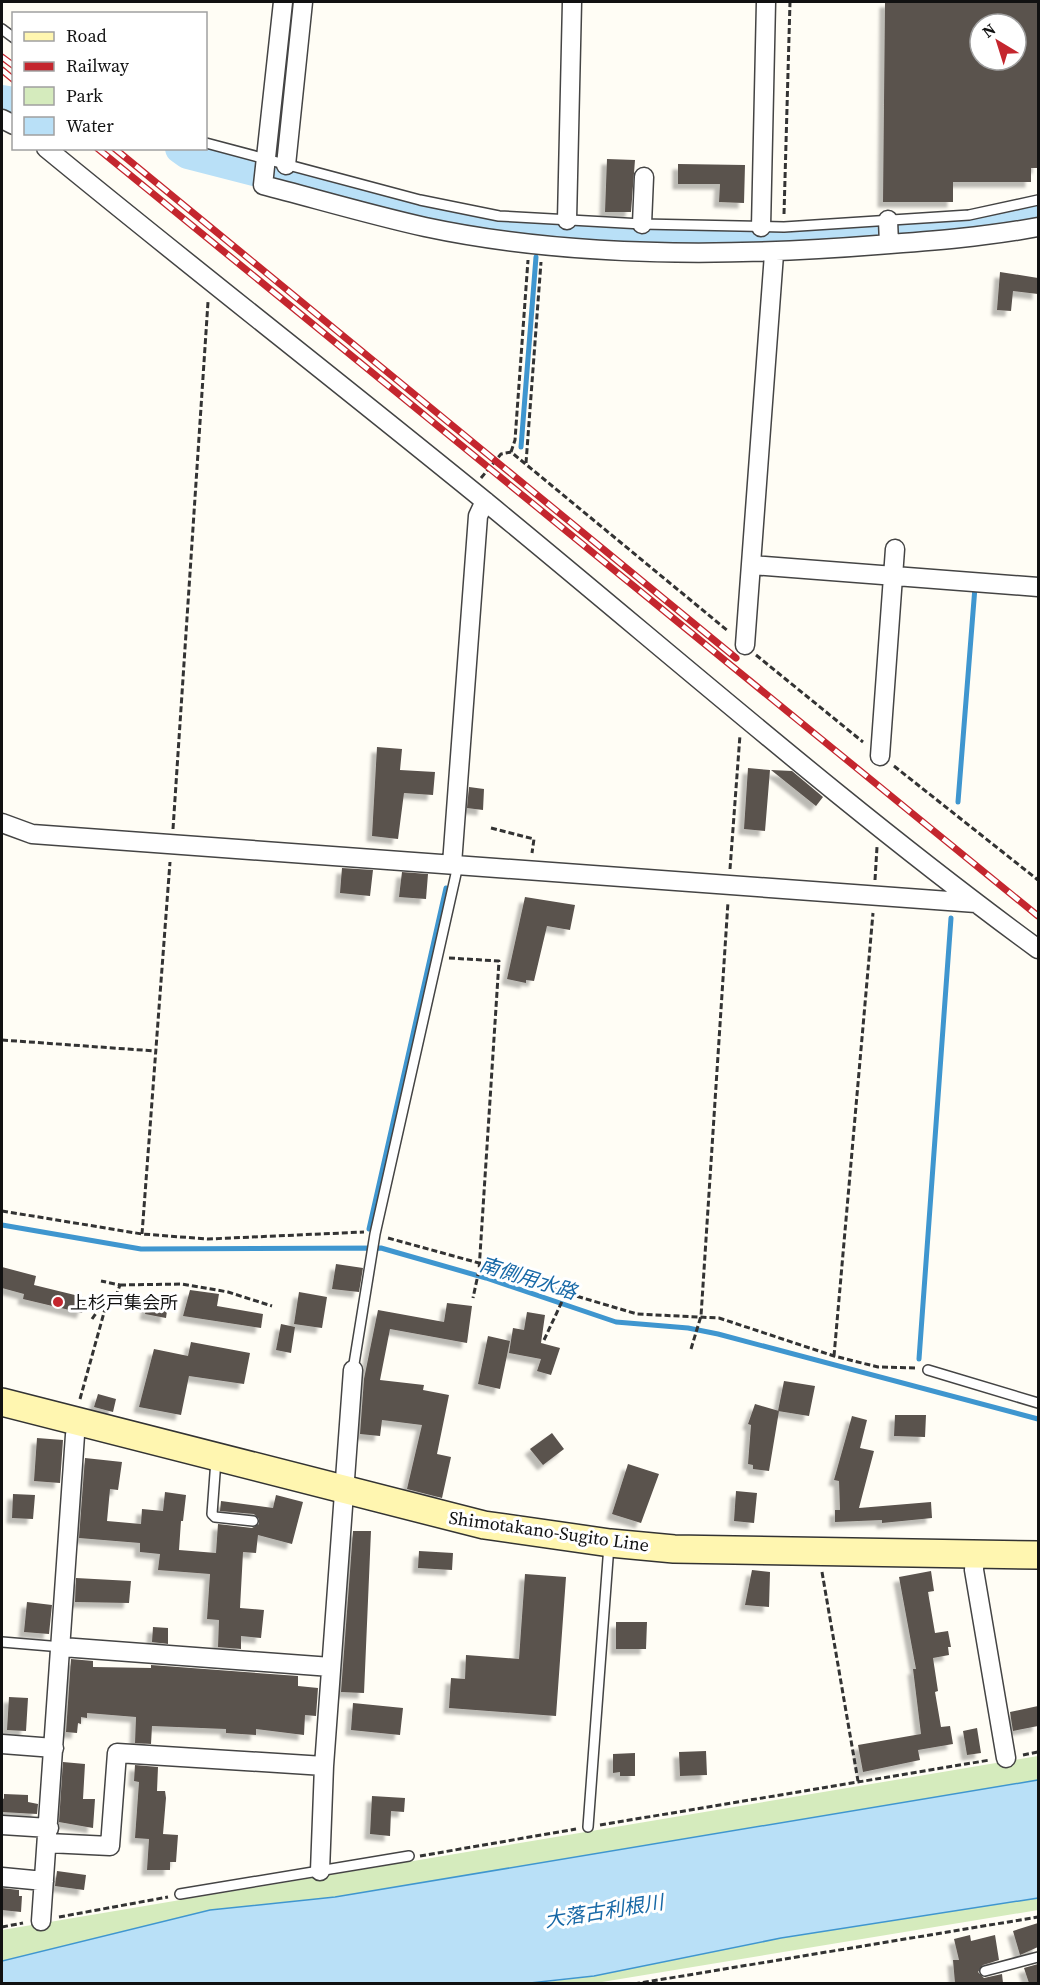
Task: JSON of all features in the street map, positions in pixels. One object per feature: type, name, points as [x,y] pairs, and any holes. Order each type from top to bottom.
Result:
[{"type":"main road","name":"Shimotakano-Sugito Line","points":[[2,1402],[78,1416],[217,1459],[484,1525],[610,1543],[674,1549],[1038,1555]]},
{"type":"street","points":[[283,2],[263,185],[426,227],[536,244],[642,251],[774,254],[988,236],[1038,227]]},
{"type":"street","points":[[286,165],[303,2]]},
{"type":"street","points":[[567,219],[572,2]]},
{"type":"street","points":[[761,227],[766,2]]},
{"type":"street","points":[[48,150],[478,496],[742,715],[976,903],[1038,949]]},
{"type":"street","points":[[642,224],[644,177]]},
{"type":"street","points":[[888,220],[890,244]]},
{"type":"street","points":[[745,645],[774,254]]},
{"type":"street","points":[[455,865],[478,496]]},
{"type":"street","points":[[880,756],[895,549]]},
{"type":"street","points":[[751,565],[1038,587]]},
{"type":"street","points":[[2,823],[32,834],[172,842],[976,903]]},
{"type":"street","points":[[320,1871],[324,1766],[353,1370]]},
{"type":"street","points":[[41,1921],[78,1416]]},
{"type":"street","points":[[975,1555],[974,1570],[1005,1758]]},
{"type":"street","points":[[62,1647],[331,1667]]},
{"type":"street","points":[[2,1744],[54,1748]]},
{"type":"street","points":[[2,1825],[48,1836],[110,1846],[117,1753],[324,1766]]},
{"type":"street","points":[[2,1877],[44,1881]]},
{"type":"lane","points":[[207,143],[266,161],[420,200],[499,216],[642,224],[784,227],[969,214],[1038,200]]},
{"type":"lane","points":[[353,1370],[374,1237],[439,957],[455,865]]},
{"type":"lane","points":[[928,1370],[1038,1403]]},
{"type":"lane","points":[[217,1459],[212,1514],[215,1518],[253,1521]]},
{"type":"lane","points":[[588,1827],[610,1543]]},
{"type":"lane","points":[[2,1642],[62,1647]]},
{"type":"lane","points":[[180,1894],[409,1856]]},
{"type":"lane","points":[[985,1971],[1038,1956]]},
{"type":"path","points":[[784,227],[790,2]]},
{"type":"path","points":[[511,452],[515,441],[536,244]]},
{"type":"path","points":[[526,463],[536,244]]},
{"type":"path","points":[[142,1234],[172,842],[210,282]]},
{"type":"path","points":[[478,496],[501,454],[511,452],[880,756],[1038,880]]},
{"type":"path","points":[[691,1348],[701,1316],[742,715]]},
{"type":"path","points":[[834,1356],[874,897],[878,824]]},
{"type":"path","points":[[491,828],[534,839],[530,870]]},
{"type":"path","points":[[439,957],[499,961],[479,1270],[473,1298]]},
{"type":"path","points":[[2,1040],[155,1051]]},
{"type":"path","points":[[2,1211],[142,1234],[208,1239],[374,1237],[479,1263],[566,1293],[638,1314],[719,1318],[834,1356],[878,1367],[928,1370]]},
{"type":"path","points":[[101,1281],[120,1285],[182,1284],[228,1292],[272,1306]]},
{"type":"path","points":[[92,1319],[99,1309],[112,1307],[120,1285]]},
{"type":"path","points":[[544,1340],[566,1293]]},
{"type":"path","points":[[78,1416],[105,1309]]},
{"type":"path","points":[[819,1553],[858,1781]]},
{"type":"path","points":[[409,1856],[1038,1752]]},
{"type":"path","points":[[2,1927],[167,1897]]},
{"type":"path","points":[[634,1983],[1038,1917]]},
{"type":"green space","points":[[1038,1756],[1038,1780],[335,1897],[210,1910],[2,1961],[2,1930]]},
{"type":"green space","points":[[1038,1898],[1038,1910],[596,1983],[530,1984],[594,1976],[781,1938]]},
{"type":"water","name":"大落古利根川","points":[[1038,1780],[1038,1898],[781,1938],[594,1976],[530,1983],[2,1983],[2,1961],[210,1910],[335,1897]]},
{"type":"building","points":[[885,2],[1038,2],[1038,168],[1031,168],[1031,182],[953,182],[953,202],[883,202]]},
{"type":"building","points":[[607,159],[635,160],[631,212],[605,212]]},
{"type":"building","points":[[678,164],[745,165],[744,203],[719,202],[720,184],[678,184]]},
{"type":"building","points":[[1000,272],[1038,278],[1038,294],[1013,291],[1011,311],[997,310]]},
{"type":"building","points":[[377,747],[402,749],[400,770],[435,772],[433,795],[404,793],[398,839],[372,836]]},
{"type":"building","points":[[748,768],[770,770],[765,831],[744,829]]},
{"type":"building","points":[[771,770],[792,771],[823,797],[816,806]]},
{"type":"building","points":[[469,787],[484,789],[483,810],[467,808]]},
{"type":"building","points":[[342,868],[373,870],[370,896],[340,893]]},
{"type":"building","points":[[402,872],[428,874],[426,899],[399,897]]},
{"type":"building","points":[[525,897],[575,905],[570,930],[547,926],[534,981],[526,980],[526,983],[507,979]]},
{"type":"building","points":[[336,1264],[363,1268],[359,1292],[332,1289]]},
{"type":"building","points":[[2,1267],[36,1276],[34,1285],[87,1298],[82,1313],[23,1299],[24,1294],[2,1288]]},
{"type":"building","points":[[190,1290],[219,1294],[217,1306],[263,1314],[261,1328],[183,1316]]},
{"type":"building","points":[[299,1292],[327,1297],[322,1328],[294,1324]]},
{"type":"building","points":[[148,1301],[168,1304],[166,1318],[145,1314]]},
{"type":"building","points":[[447,1303],[472,1306],[467,1343],[390,1329],[380,1380],[424,1385],[423,1390],[449,1395],[437,1454],[451,1457],[442,1498],[407,1489],[422,1425],[382,1420],[380,1436],[360,1434],[364,1379],[378,1310],[444,1322]]},
{"type":"building","points":[[527,1312],[545,1315],[541,1343],[560,1348],[551,1375],[537,1371],[541,1359],[509,1353],[513,1328],[524,1330]]},
{"type":"building","points":[[281,1324],[295,1327],[291,1353],[276,1350]]},
{"type":"building","points":[[488,1336],[510,1341],[500,1389],[478,1384]]},
{"type":"building","points":[[191,1342],[250,1353],[244,1384],[189,1376],[181,1415],[139,1407],[154,1349],[188,1356]]},
{"type":"building","points":[[784,1381],[815,1386],[809,1416],[778,1411]]},
{"type":"building","points":[[98,1394],[116,1399],[113,1412],[94,1407]]},
{"type":"building","points":[[755,1404],[779,1411],[769,1471],[753,1469],[753,1465],[748,1464],[751,1425],[748,1424]]},
{"type":"building","points":[[895,1415],[926,1415],[925,1437],[894,1436]]},
{"type":"building","points":[[852,1416],[867,1420],[860,1448],[874,1451],[859,1508],[931,1502],[932,1518],[882,1523],[882,1520],[835,1522],[835,1510],[840,1510],[839,1481],[834,1480]]},
{"type":"building","points":[[552,1433],[564,1449],[543,1465],[530,1449]]},
{"type":"building","points":[[37,1438],[63,1440],[60,1483],[34,1481]]},
{"type":"building","points":[[85,1458],[122,1462],[118,1490],[110,1489],[107,1521],[141,1524],[142,1509],[163,1511],[165,1492],[186,1495],[179,1550],[216,1553],[218,1524],[252,1528],[259,1524],[259,1519],[254,1514],[220,1511],[221,1501],[273,1508],[276,1495],[303,1502],[292,1544],[258,1535],[256,1553],[243,1552],[240,1608],[264,1610],[261,1638],[241,1636],[241,1649],[218,1647],[219,1620],[207,1619],[210,1574],[158,1570],[160,1554],[140,1552],[140,1543],[79,1538]]},
{"type":"building","points":[[628,1464],[659,1474],[641,1523],[612,1514]]},
{"type":"building","points":[[736,1491],[757,1493],[754,1523],[734,1521]]},
{"type":"building","points":[[13,1494],[35,1495],[33,1519],[12,1518]]},
{"type":"building","points":[[353,1531],[371,1531],[364,1693],[341,1692]]},
{"type":"building","points":[[419,1551],[453,1553],[452,1570],[418,1568]]},
{"type":"building","points":[[752,1570],[770,1572],[769,1607],[745,1605]]},
{"type":"building","points":[[931,1571],[934,1591],[928,1592],[935,1633],[948,1631],[951,1647],[948,1647],[949,1655],[933,1658],[938,1691],[935,1692],[941,1727],[950,1726],[953,1744],[918,1750],[920,1760],[863,1772],[858,1745],[921,1734],[913,1669],[916,1669],[899,1577]]},
{"type":"building","points":[[525,1574],[566,1577],[556,1716],[449,1708],[451,1678],[465,1679],[466,1655],[519,1659]]},
{"type":"building","points":[[76,1578],[131,1581],[129,1603],[75,1602]]},
{"type":"building","points":[[27,1602],[52,1605],[49,1634],[24,1632]]},
{"type":"building","points":[[616,1622],[647,1622],[646,1649],[616,1649]]},
{"type":"building","points":[[153,1627],[168,1628],[168,1644],[152,1642]]},
{"type":"building","points":[[71,1659],[93,1661],[93,1667],[151,1668],[151,1665],[298,1676],[298,1686],[318,1688],[316,1716],[305,1715],[304,1735],[256,1729],[256,1735],[226,1733],[226,1729],[152,1726],[151,1744],[135,1743],[136,1717],[87,1713],[87,1718],[81,1717],[81,1724],[78,1723],[77,1733],[66,1732]]},
{"type":"building","points":[[9,1697],[28,1698],[26,1731],[7,1730]]},
{"type":"building","points":[[353,1703],[403,1708],[400,1735],[351,1730]]},
{"type":"building","points":[[1038,1706],[1038,1726],[1013,1731],[1010,1712]]},
{"type":"building","points":[[977,1728],[981,1753],[967,1755],[963,1731]]},
{"type":"building","points":[[706,1751],[707,1775],[680,1776],[679,1752]]},
{"type":"building","points":[[635,1753],[635,1776],[620,1776],[620,1772],[613,1773],[613,1754]]},
{"type":"building","points":[[63,1762],[85,1764],[83,1799],[95,1799],[93,1828],[59,1822]]},
{"type":"building","points":[[135,1765],[158,1767],[157,1791],[165,1791],[166,1798],[163,1834],[178,1835],[176,1862],[170,1862],[170,1870],[147,1870],[149,1839],[135,1838],[139,1782],[134,1781]]},
{"type":"building","points":[[4,1794],[28,1795],[28,1802],[38,1804],[37,1814],[2,1812]]},
{"type":"building","points":[[372,1796],[405,1798],[404,1812],[391,1811],[390,1836],[370,1834]]},
{"type":"building","points":[[57,1871],[86,1875],[84,1890],[55,1886]]},
{"type":"building","points":[[2,1888],[19,1890],[19,1896],[22,1896],[21,1912],[2,1910]]},
{"type":"building","points":[[1038,1923],[1038,1947],[1020,1955],[1013,1931]]},
{"type":"building","points":[[970,1935],[971,1941],[995,1935],[999,1960],[983,1965],[978,1972],[984,1978],[1002,1974],[1003,1983],[955,1983],[953,1960],[959,1960],[954,1939]]},
{"type":"building","points":[[1038,1964],[1038,1983],[1029,1983],[1024,1968]]},
{"type":"waterway","points":[[2,101],[12,103]]},
{"type":"waterway","points":[[184,150],[188,153],[440,218],[498,227],[641,237],[780,239],[985,225],[1038,215]]},
{"type":"waterway","points":[[521,447],[536,257]]},
{"type":"waterway","points":[[958,802],[975,587]]},
{"type":"waterway","points":[[369,1229],[446,888]]},
{"type":"waterway","points":[[919,1359],[951,918]]},
{"type":"waterway","name":"南側用水路","points":[[2,1225],[141,1249],[381,1248],[486,1278],[616,1322],[688,1328],[718,1334],[1038,1419]]},
{"type":"railway","points":[[2,57],[12,64]]},
{"type":"railway","points":[[2,70],[12,78]]},
{"type":"railway","points":[[99,150],[1038,916]]},
{"type":"railway","points":[[116,150],[736,658]]},
{"type":"place","name":"上杉戸集会所","points":[[58,1302]]}]
